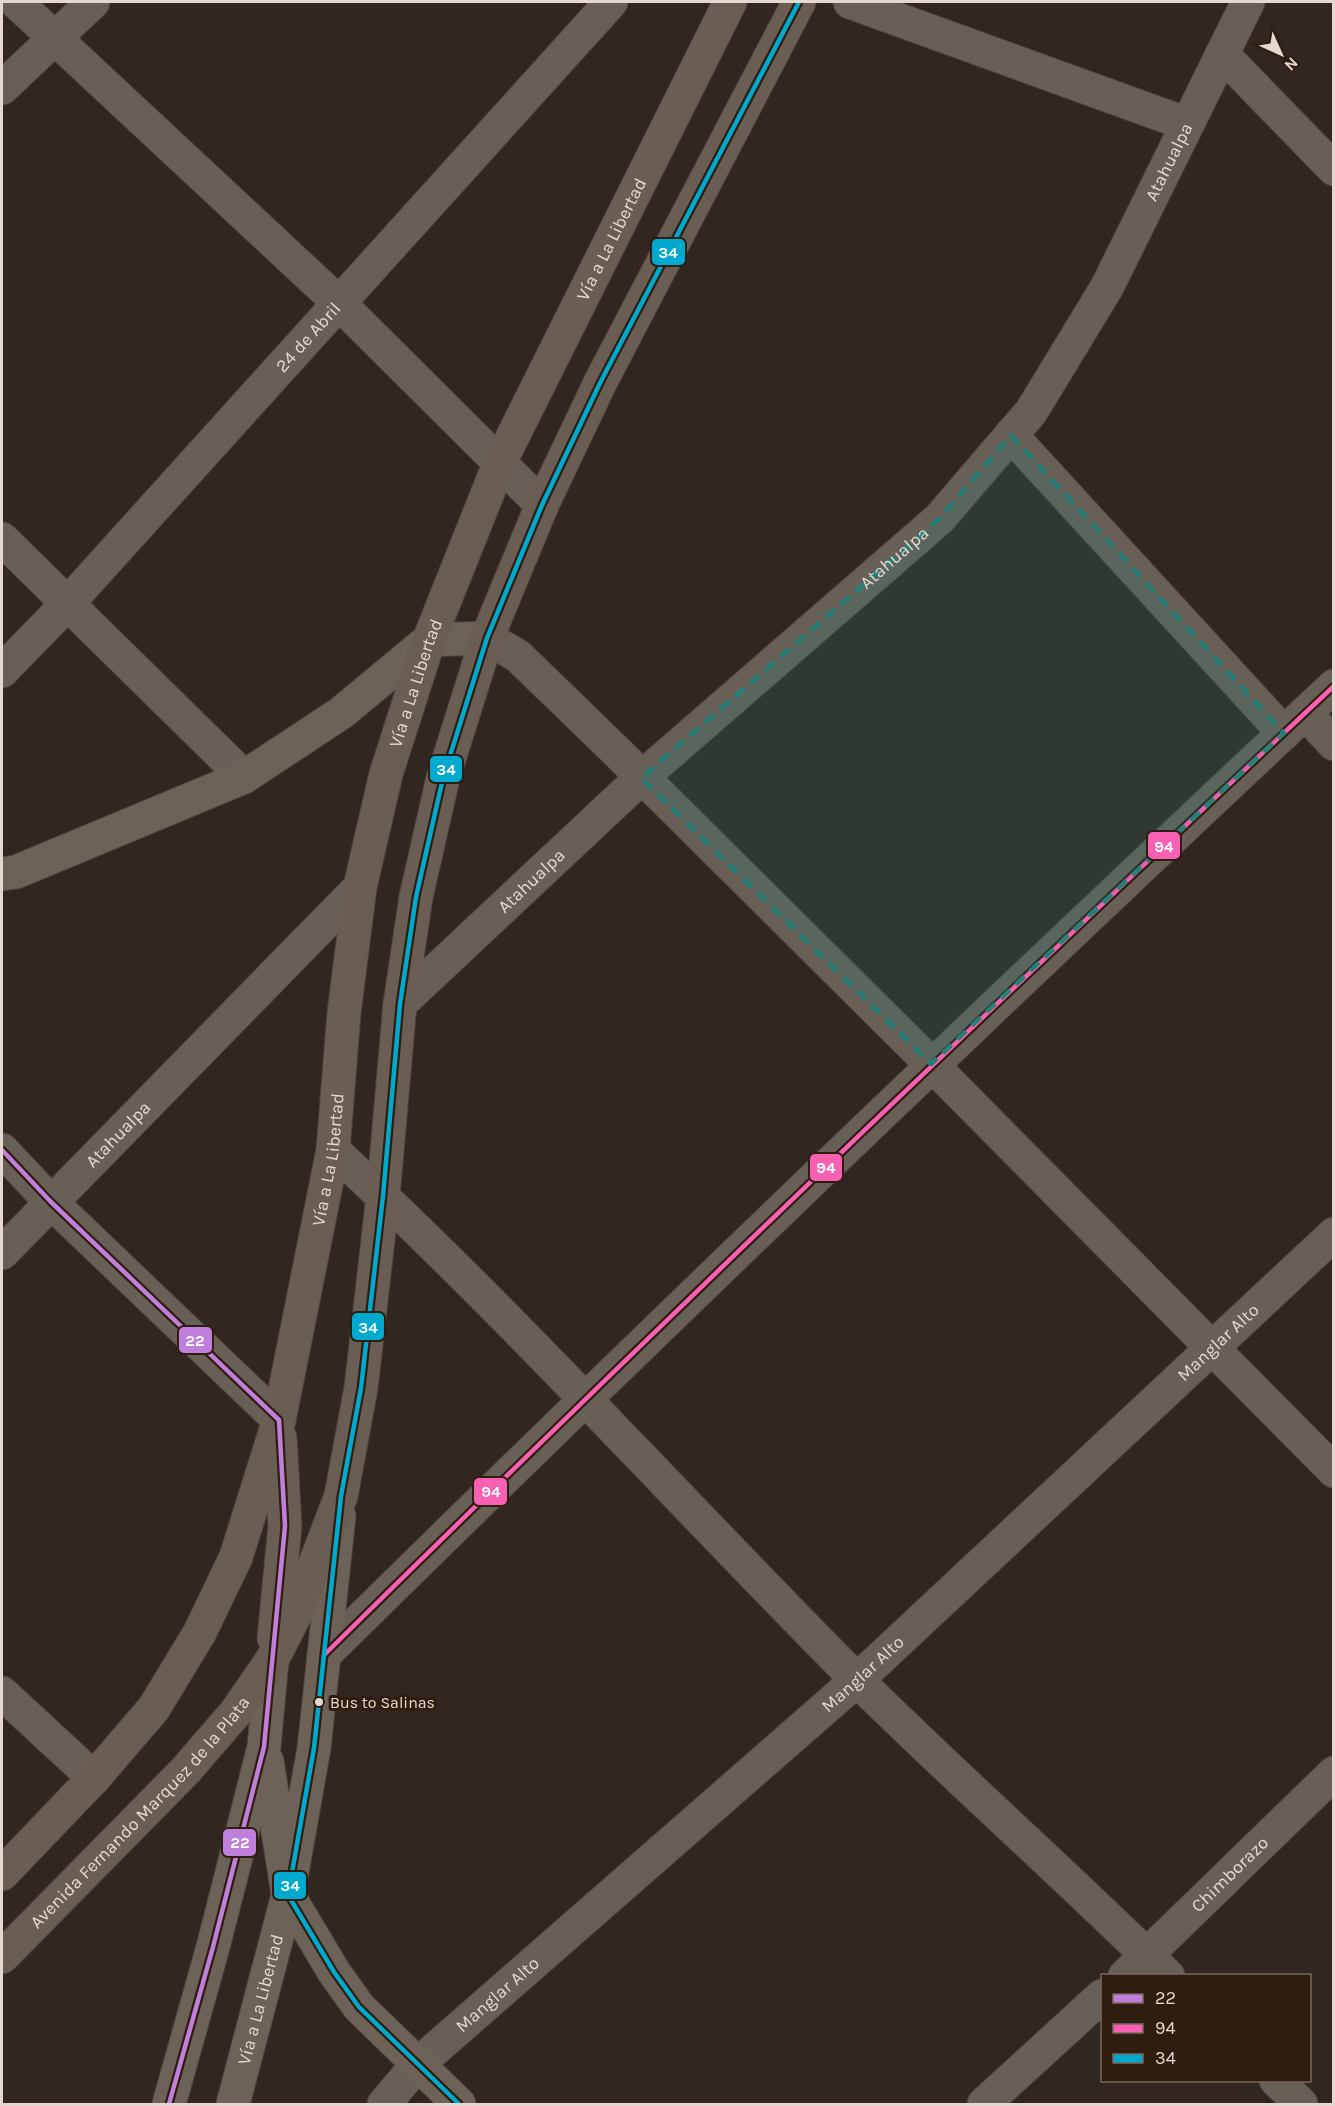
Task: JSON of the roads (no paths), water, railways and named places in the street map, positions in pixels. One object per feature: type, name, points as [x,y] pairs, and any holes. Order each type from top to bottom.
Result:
[{"type":"main road","name":"Vía a La Libertad","points":[[279,1420],[333,1150],[344,1013],[360,887],[386,774],[429,640],[500,462],[730,2]]},
{"type":"main road","name":"Vía a La Libertad","points":[[233,2104],[288,1895],[314,1748],[341,1496],[361,1388],[383,1196],[400,1004],[416,897],[443,778],[487,638],[542,505],[601,381],[799,2]]},
{"type":"main road","points":[[2,874],[16,872],[244,777],[341,713],[429,640],[487,638]]},
{"type":"main road","points":[[272,1660],[285,1526],[279,1420]]},
{"type":"main road","points":[[2,1874],[94,1778],[154,1708],[200,1632],[236,1557],[279,1420]]},
{"type":"main road","name":"Avenida Fernando Marquez de la Plata","points":[[2,1957],[186,1770],[236,1712],[272,1660],[296,1613],[341,1496]]},
{"type":"main road","name":"Vía a La Libertad","points":[[169,2104],[213,1947],[264,1747],[272,1660]]},
{"type":"main road","name":"Vía a La Libertad","points":[[264,1747],[288,1895],[334,1972],[359,2007],[459,2104]]},
{"type":"street","points":[[16,2],[338,302],[542,505]]},
{"type":"street","points":[[2,88],[93,2]]},
{"type":"street","name":"24 de Abril","points":[[2,671],[68,603],[611,2]]},
{"type":"street","points":[[850,2],[1187,124]]},
{"type":"street","name":"Atahualpa","points":[[400,1004],[641,778],[940,518],[1031,412],[1107,287],[1248,2]]},
{"type":"street","points":[[1222,54],[1334,169]]},
{"type":"street","points":[[1011,435],[1294,723],[1334,744]]},
{"type":"street","points":[[2,539],[244,777]]},
{"type":"street","points":[[487,638],[518,656],[931,1064],[1334,1471]]},
{"type":"street","points":[[324,1655],[584,1398],[931,1064],[1334,686]]},
{"type":"street","name":"Atahualpa","points":[[2,1253],[360,887]]},
{"type":"street","points":[[2,1150],[51,1202],[279,1420]]},
{"type":"street","points":[[333,1150],[383,1196],[584,1398],[857,1680],[1147,1969]]},
{"type":"street","name":"Manglar Alto","points":[[384,2104],[418,2064],[857,1680],[1334,1234]]},
{"type":"street","points":[[2,1693],[94,1778]]},
{"type":"street","name":"Chimborazo","points":[[1147,1969],[1334,1773]]},
{"type":"street","points":[[984,2104],[1101,1997]]},
{"type":"street","points":[[1278,2082],[1301,2104]]},
{"type":"place","name":"Bus to Salinas","points":[[319,1702]]}]
